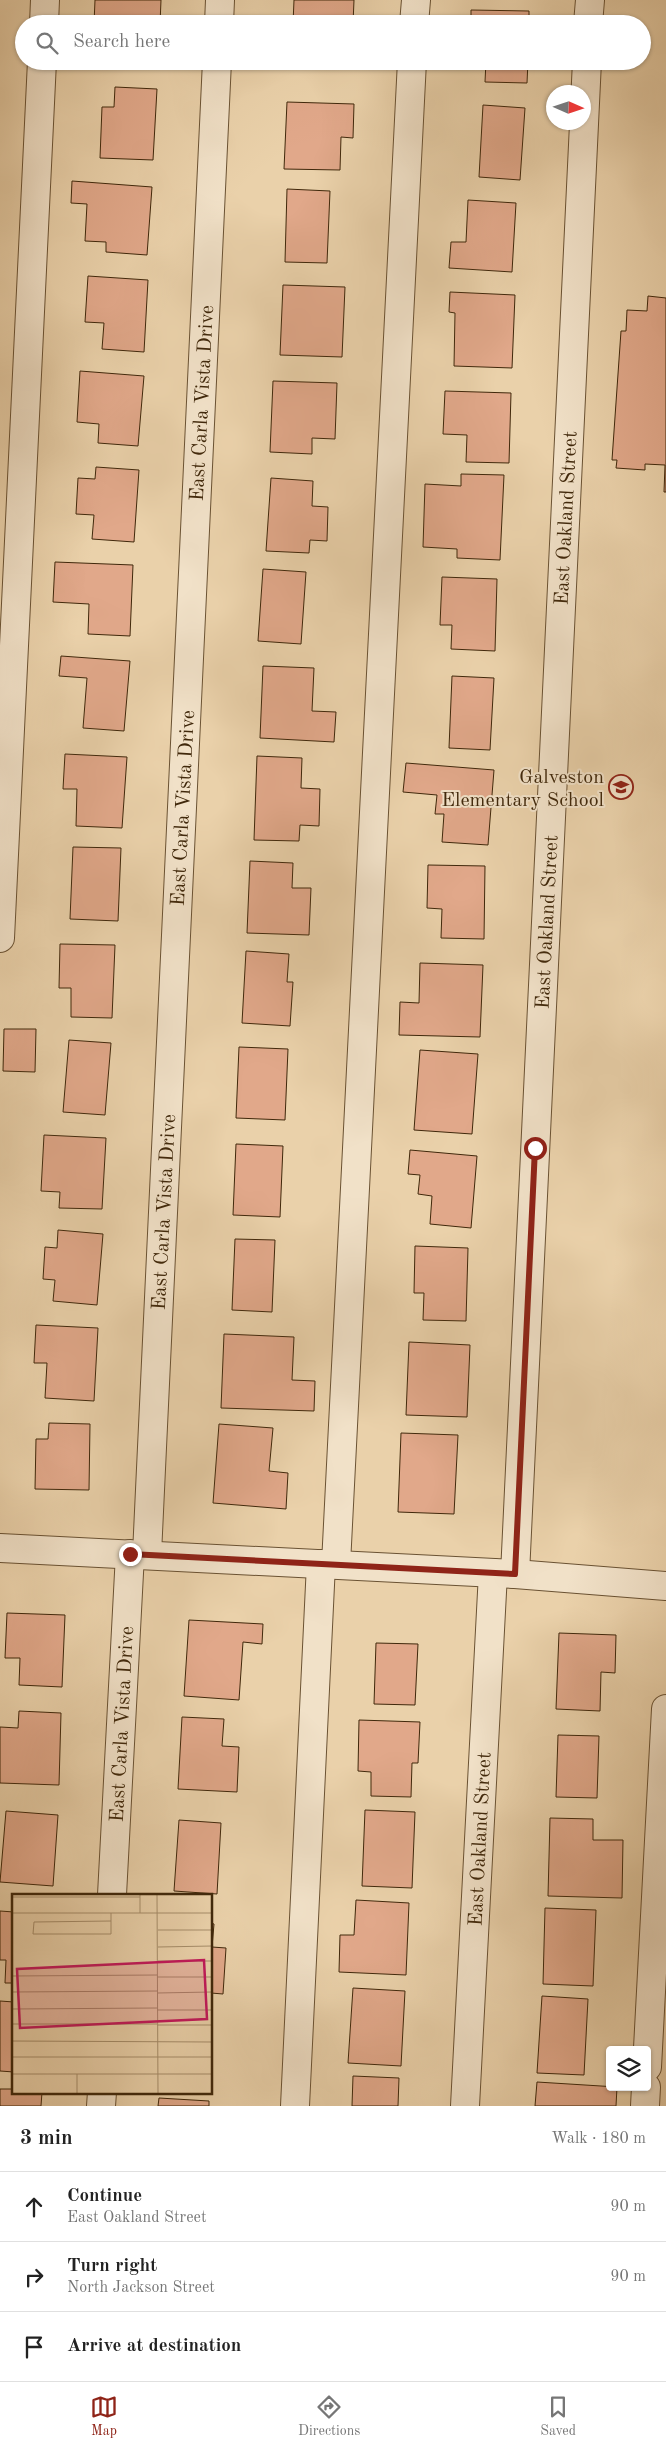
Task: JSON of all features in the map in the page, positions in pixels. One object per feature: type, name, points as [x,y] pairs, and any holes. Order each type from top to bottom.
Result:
[{"type":"street","points":[[44,15],[45,0]]},
{"type":"street","points":[[219,15],[220,0]]},
{"type":"street","points":[[415,15],[416,0]]},
{"type":"street","points":[[589,15],[590,0]]},
{"type":"street","points":[[0,938],[42,70]]},
{"type":"street","name":"East Carla Vista Drive","points":[[112,1894],[139,1554],[217,70]]},
{"type":"street","points":[[295,2106],[328,1564],[411,70]]},
{"type":"street","name":"East Oakland Street","points":[[465,2106],[504,1573],[587,70]]},
{"type":"street","points":[[0,1548],[504,1573],[666,1586]]},
{"type":"street","points":[[648,2046],[666,1709]]},
{"type":"street","points":[[645,2106],[646,2091]]},
{"type":"building","points":[[95,0],[161,0],[160,15],[94,15]]},
{"type":"building","points":[[294,0],[354,0],[353,15],[293,15]]},
{"type":"building","points":[[471,10],[529,11],[529,15],[471,15]]},
{"type":"building","points":[[486,70],[528,70],[527,83],[485,82]]},
{"type":"building","points":[[115,87],[157,89],[153,160],[100,158],[102,107],[114,107]]},
{"type":"building","points":[[287,102],[354,104],[353,138],[341,137],[340,170],[284,169]]},
{"type":"building","points":[[483,105],[525,108],[520,180],[479,177]]},
{"type":"building","points":[[72,181],[152,187],[147,255],[106,252],[106,242],[85,241],[87,204],[71,203]]},
{"type":"building","points":[[287,189],[330,191],[327,263],[285,262]]},
{"type":"building","points":[[468,200],[516,203],[512,272],[449,268],[451,242],[466,242]]},
{"type":"building","points":[[88,276],[148,280],[144,352],[102,349],[104,323],[85,322]]},
{"type":"building","points":[[283,285],[345,287],[342,357],[280,355]]},
{"type":"building","points":[[450,292],[515,295],[512,368],[454,366],[455,313],[449,312]]},
{"type":"building","points":[[648,296],[666,298],[666,492],[664,492],[665,465],[645,464],[645,470],[616,468],[617,460],[612,460],[621,331],[626,331],[627,310],[647,311]]},
{"type":"building","points":[[80,371],[144,376],[138,446],[98,443],[99,424],[77,422]]},
{"type":"building","points":[[273,381],[337,383],[335,439],[312,438],[312,454],[270,452]]},
{"type":"building","points":[[445,391],[511,393],[509,463],[466,462],[467,435],[443,434]]},
{"type":"building","points":[[96,467],[139,470],[134,542],[92,539],[94,515],[76,514],[78,478],[95,479]]},
{"type":"building","points":[[461,474],[504,475],[500,560],[457,558],[457,549],[423,547],[425,484],[461,486]]},
{"type":"building","points":[[271,478],[313,481],[312,506],[328,507],[327,541],[310,540],[309,553],[266,551]]},
{"type":"building","points":[[55,562],[133,565],[130,636],[88,634],[89,604],[53,602]]},
{"type":"building","points":[[263,569],[306,572],[301,644],[258,641]]},
{"type":"building","points":[[442,577],[497,579],[495,651],[451,649],[452,625],[440,625]]},
{"type":"building","points":[[61,656],[130,661],[124,731],[83,728],[87,678],[59,676]]},
{"type":"building","points":[[263,666],[314,668],[312,711],[336,712],[334,742],[260,738]]},
{"type":"building","points":[[452,676],[494,678],[490,750],[449,748]]},
{"type":"building","points":[[65,754],[127,757],[122,828],[76,826],[77,789],[63,789]]},
{"type":"building","points":[[257,756],[302,758],[301,788],[320,789],[319,826],[300,825],[299,841],[254,840]]},
{"type":"building","points":[[406,763],[494,770],[488,845],[442,842],[444,814],[435,814],[437,795],[403,792]]},
{"type":"building","points":[[73,847],[121,848],[118,921],[70,919]]},
{"type":"building","points":[[250,861],[293,863],[292,888],[311,888],[309,935],[247,933]]},
{"type":"building","points":[[428,865],[485,866],[484,939],[441,938],[442,909],[427,908]]},
{"type":"building","points":[[60,944],[115,945],[112,1018],[71,1017],[71,988],[59,988]]},
{"type":"building","points":[[246,951],[289,954],[287,982],[293,982],[290,1026],[242,1023]]},
{"type":"building","points":[[420,963],[483,965],[480,1037],[399,1035],[400,1002],[419,1003]]},
{"type":"building","points":[[4,1029],[36,1029],[35,1072],[3,1071]]},
{"type":"building","points":[[69,1040],[111,1043],[105,1115],[63,1112]]},
{"type":"building","points":[[239,1047],[288,1049],[285,1120],[236,1118]]},
{"type":"building","points":[[420,1050],[478,1054],[472,1134],[414,1130]]},
{"type":"building","points":[[44,1135],[106,1138],[102,1209],[59,1208],[60,1192],[41,1191]]},
{"type":"building","points":[[236,1144],[283,1146],[280,1217],[233,1215]]},
{"type":"building","points":[[410,1150],[477,1156],[471,1228],[430,1224],[432,1196],[418,1194],[420,1175],[408,1174]]},
{"type":"building","points":[[58,1230],[103,1234],[97,1305],[53,1301],[55,1280],[43,1279],[45,1247],[57,1248]]},
{"type":"building","points":[[235,1239],[275,1240],[272,1312],[232,1310]]},
{"type":"building","points":[[415,1246],[468,1248],[466,1321],[423,1320],[424,1293],[414,1293]]},
{"type":"building","points":[[36,1325],[98,1328],[94,1401],[45,1398],[47,1363],[34,1363]]},
{"type":"building","points":[[224,1334],[294,1337],[292,1380],[315,1381],[314,1411],[221,1408]]},
{"type":"building","points":[[409,1342],[470,1345],[467,1417],[406,1415]]},
{"type":"building","points":[[49,1423],[90,1424],[89,1490],[35,1489],[36,1439],[48,1439]]},
{"type":"building","points":[[219,1424],[273,1428],[269,1471],[288,1473],[286,1509],[213,1503]]},
{"type":"building","points":[[401,1433],[458,1435],[454,1514],[398,1512]]},
{"type":"building","points":[[7,1613],[65,1615],[62,1687],[19,1685],[20,1658],[5,1658]]},
{"type":"building","points":[[189,1620],[263,1624],[262,1644],[243,1642],[239,1700],[184,1696]]},
{"type":"building","points":[[559,1633],[616,1635],[615,1673],[601,1672],[600,1711],[556,1709]]},
{"type":"building","points":[[376,1643],[418,1644],[415,1705],[374,1704]]},
{"type":"building","points":[[19,1711],[61,1713],[59,1785],[0,1783],[0,1727],[18,1728]]},
{"type":"building","points":[[182,1717],[224,1719],[222,1746],[239,1747],[237,1792],[178,1789]]},
{"type":"building","points":[[359,1720],[420,1722],[418,1763],[412,1763],[411,1797],[371,1796],[371,1772],[358,1771]]},
{"type":"building","points":[[558,1735],[599,1736],[597,1798],[556,1797]]},
{"type":"building","points":[[365,1810],[415,1812],[412,1888],[362,1886]]},
{"type":"building","points":[[6,1811],[58,1815],[53,1886],[0,1882]]},
{"type":"building","points":[[550,1818],[593,1819],[593,1840],[623,1840],[622,1898],[548,1896]]},
{"type":"building","points":[[179,1820],[221,1823],[217,1894],[174,1891]]},
{"type":"building","points":[[356,1900],[409,1903],[406,1975],[339,1972],[340,1935],[354,1935]]},
{"type":"building","points":[[545,1908],[596,1910],[593,1986],[543,1984]]},
{"type":"building","points":[[0,1911],[12,1912],[12,1983],[5,1983],[6,1960],[0,1960]]},
{"type":"building","points":[[212,1923],[214,1924],[212,1947]]},
{"type":"building","points":[[212,1947],[226,1948],[223,1994],[212,1993]]},
{"type":"building","points":[[353,1988],[405,1991],[401,2066],[348,2063]]},
{"type":"building","points":[[542,1996],[588,1999],[584,2075],[537,2073]]},
{"type":"building","points":[[0,2001],[12,2002],[12,2072],[0,2071]]},
{"type":"building","points":[[353,2076],[399,2078],[398,2106],[352,2106]]},
{"type":"building","points":[[537,2082],[606,2086],[606,2091],[617,2091],[616,2106],[535,2106]]},
{"type":"building","points":[[0,2089],[12,2089],[12,2094],[42,2094],[41,2106],[0,2106]]},
{"type":"building","points":[[159,2098],[209,2101],[209,2106],[158,2106]]},
{"type":"place","name":"Galveston Elementary School","points":[[621,787]]},
{"type":"route","points":[[130,1554],[515,1574],[535,1148]]}]
